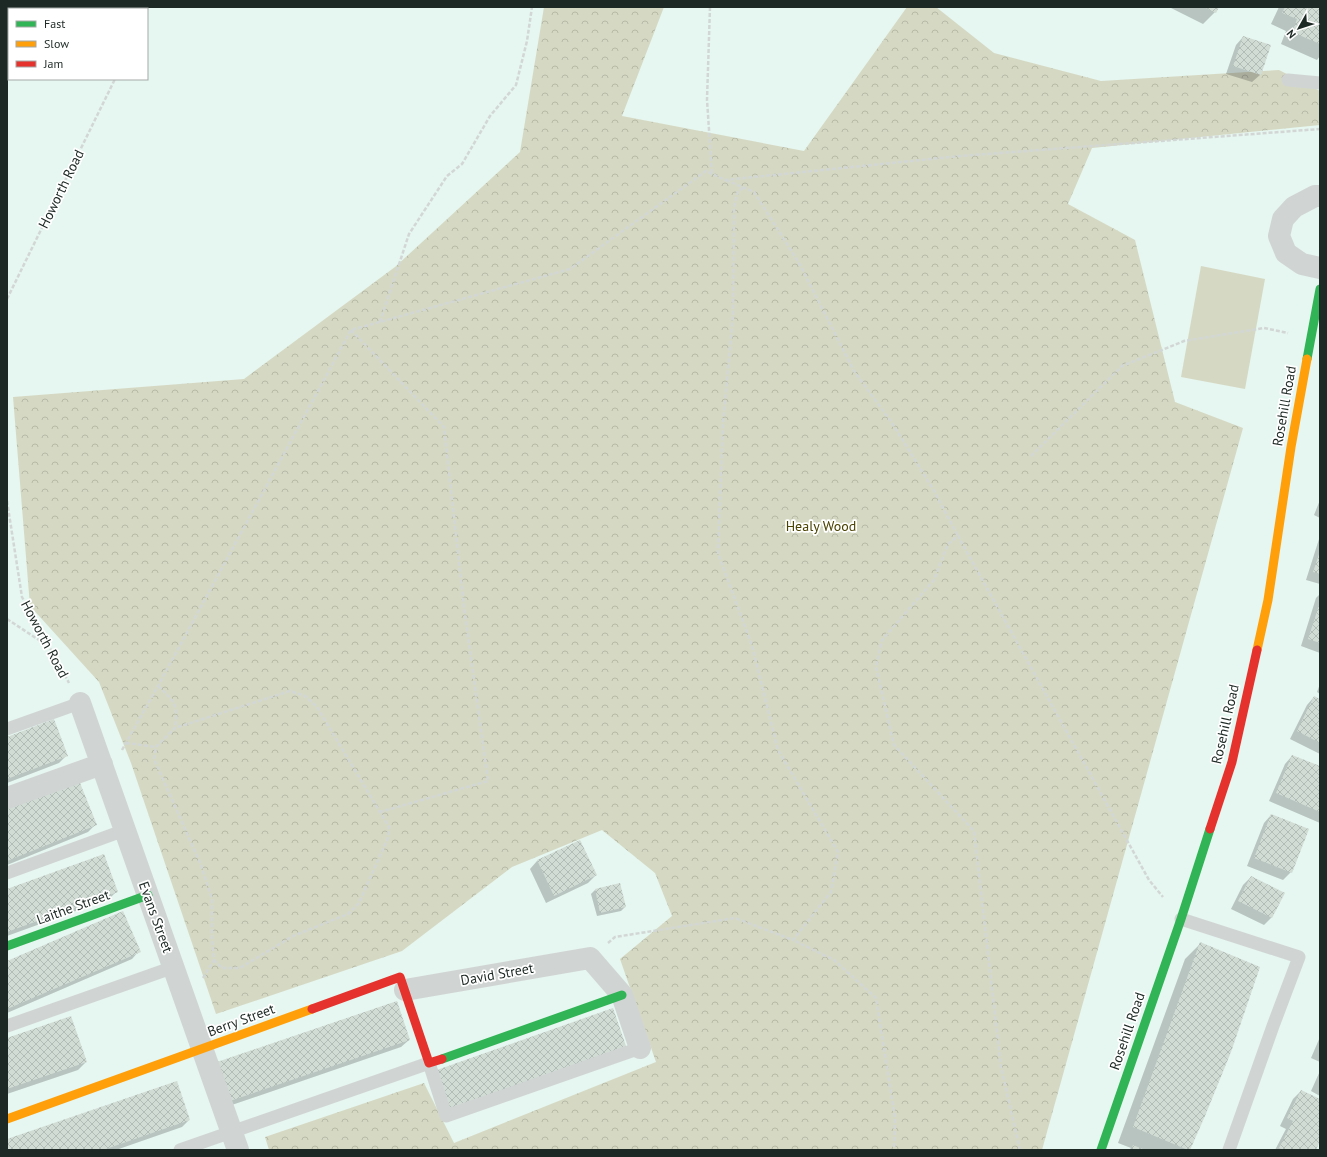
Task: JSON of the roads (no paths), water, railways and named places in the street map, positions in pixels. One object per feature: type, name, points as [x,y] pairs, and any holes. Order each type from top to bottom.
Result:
[{"type":"street","points":[[1320,196],[1315,196],[1294,207],[1283,219],[1279,236],[1286,253],[1302,264],[1320,268]]},
{"type":"street","name":"Rosehill Road","points":[[1101,1150],[1181,919],[1232,762],[1266,608],[1291,447],[1320,289]]},
{"type":"street","name":"Evans Street","points":[[80,703],[235,1141]]},
{"type":"street","points":[[7,798],[103,769]]},
{"type":"street","name":"Laithe Street","points":[[7,946],[148,895]]},
{"type":"street","name":"David Street","points":[[405,990],[590,958],[622,995]]},
{"type":"street","name":"Berry Street","points":[[7,1119],[400,977],[429,1063]]},
{"type":"street","points":[[429,1063],[622,995],[640,1048]]},
{"type":"lane","points":[[1288,80],[1320,83]]},
{"type":"lane","points":[[7,729],[80,703]]},
{"type":"lane","points":[[7,872],[125,830]]},
{"type":"lane","points":[[1181,919],[1299,957],[1229,1150]]},
{"type":"lane","points":[[7,1026],[174,966]]},
{"type":"lane","points":[[180,1150],[235,1141],[429,1063],[446,1116],[640,1048]]},
{"type":"park label","name":"Healy Wood","points":[[821,526]]}]
